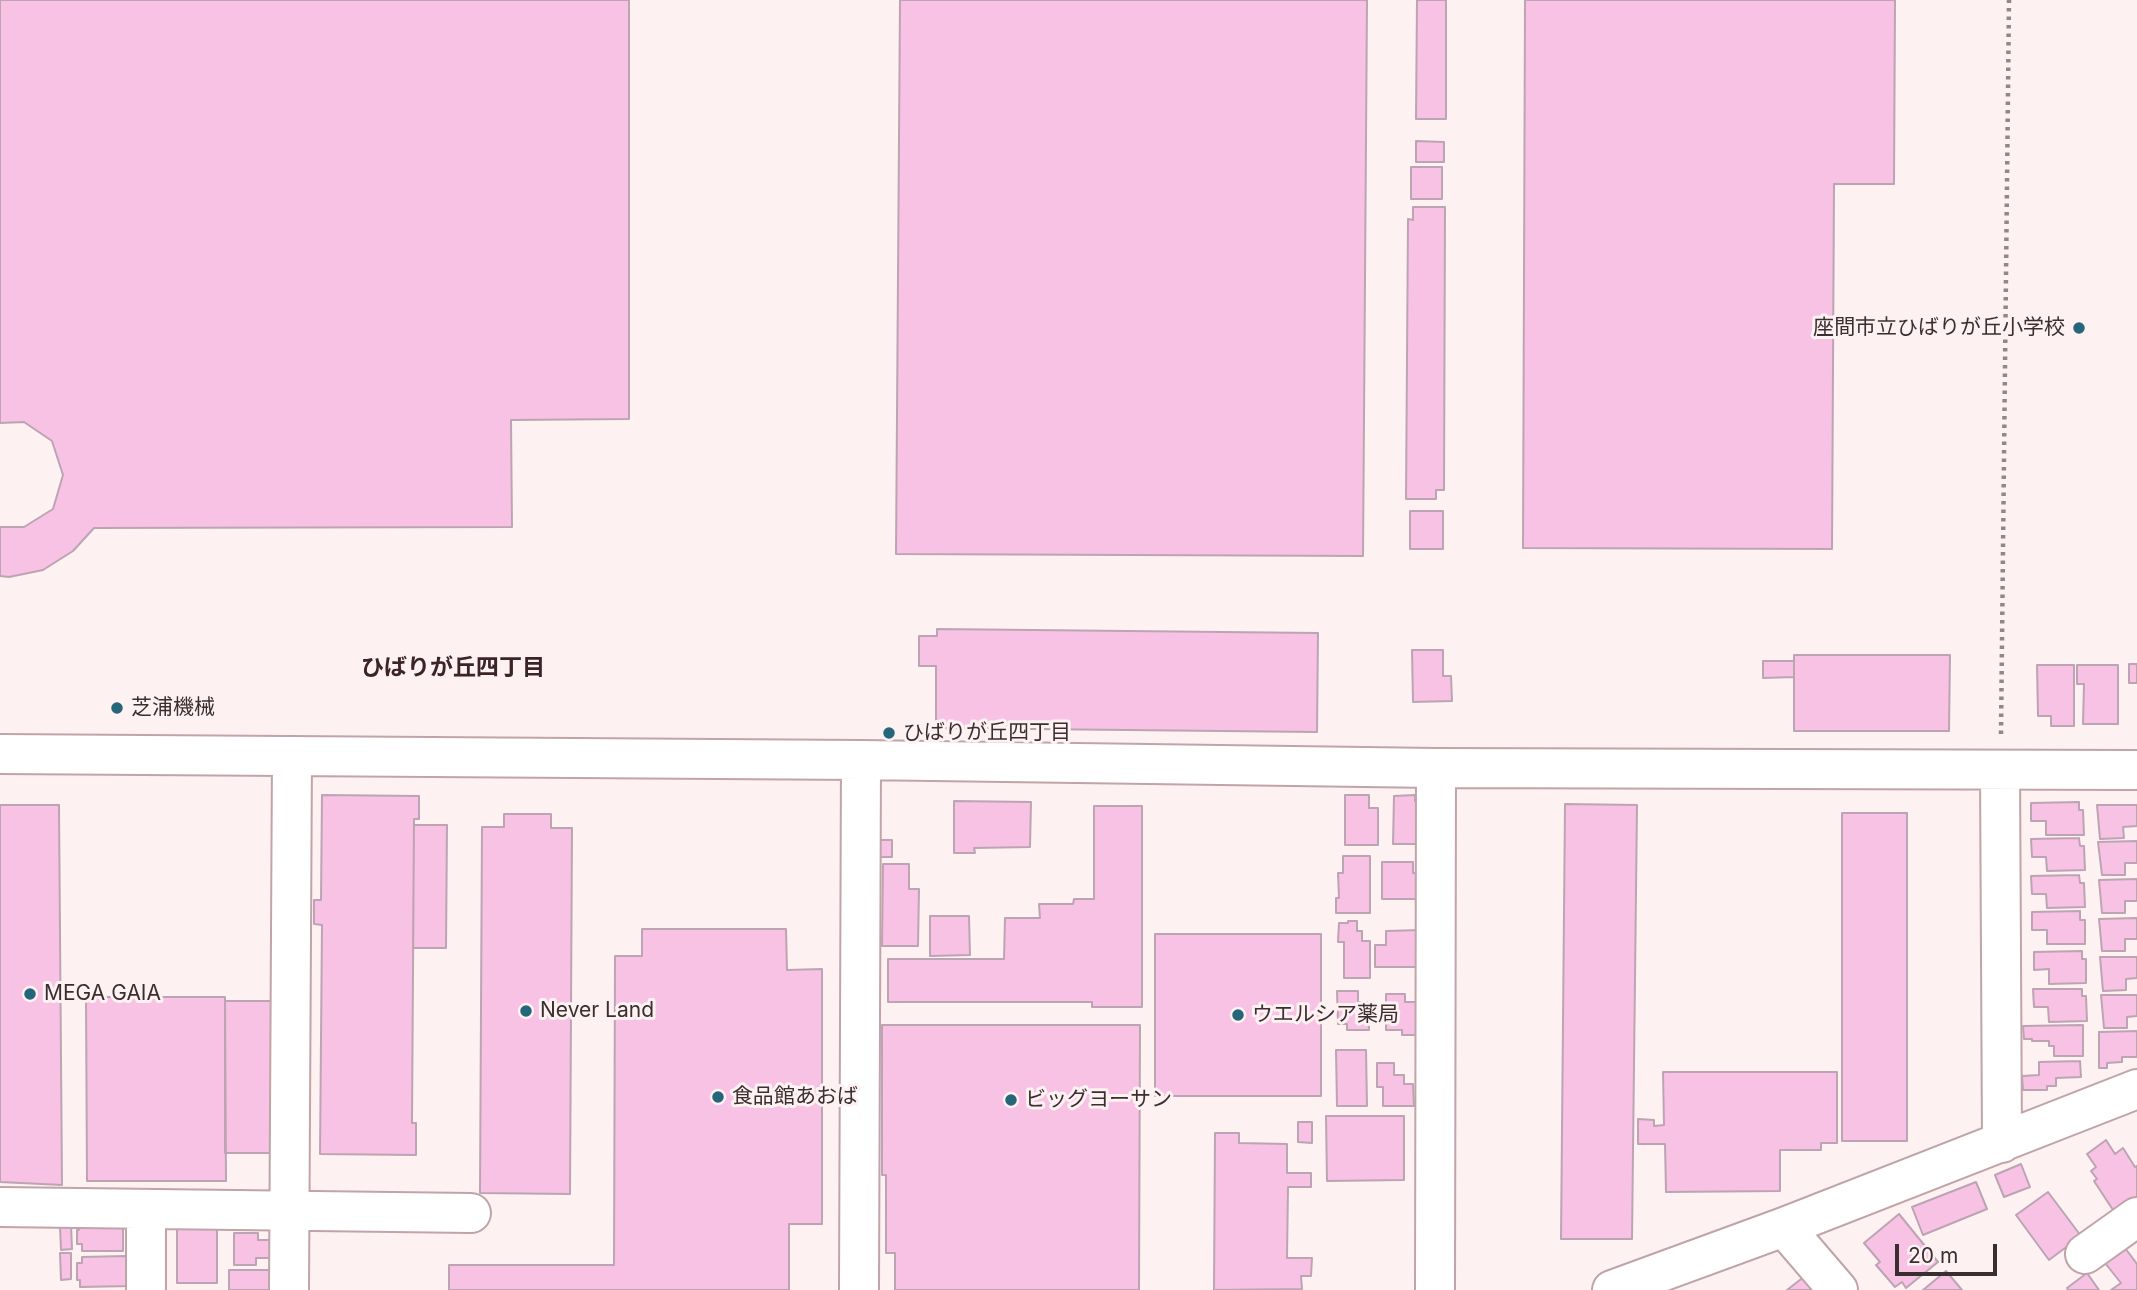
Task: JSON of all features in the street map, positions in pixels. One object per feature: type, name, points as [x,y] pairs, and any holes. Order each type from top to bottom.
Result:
[{"type":"street","points":[[0,754],[861,760],[1436,768],[2137,770]]},
{"type":"street","points":[[289,1290],[292,756]]},
{"type":"street","points":[[859,1290],[861,760]]},
{"type":"street","points":[[1435,1290],[1436,768]]},
{"type":"street","points":[[2000,769],[2002,1143]]},
{"type":"street","points":[[1612,1290],[1784,1227],[2137,1089]]},
{"type":"street","points":[[0,1207],[471,1213]]},
{"type":"street","points":[[146,1209],[146,1290]]},
{"type":"street","points":[[2085,1254],[2137,1217]]},
{"type":"street","points":[[1784,1227],[1838,1290]]},
{"type":"path","points":[[2000,769],[2009,0]]},
{"type":"building","points":[[0,0],[629,0],[629,419],[511,420],[512,527],[94,528],[73,551],[43,570],[9,577],[0,576],[0,527],[24,527],[53,509],[63,475],[52,441],[24,422],[0,423]]},
{"type":"building","points":[[900,0],[1367,0],[1363,556],[896,554]]},
{"type":"building","points":[[1417,0],[1446,0],[1446,119],[1416,119]]},
{"type":"building","points":[[1525,0],[1895,0],[1894,184],[1834,184],[1832,549],[1523,548]]},
{"type":"building","points":[[1416,141],[1444,142],[1444,162],[1416,162]]},
{"type":"building","points":[[1411,167],[1442,167],[1442,199],[1411,199]]},
{"type":"building","points":[[1413,207],[1445,207],[1444,490],[1436,490],[1436,499],[1406,499],[1408,219],[1413,220]]},
{"type":"building","points":[[1410,511],[1443,511],[1443,549],[1410,549]]},
{"type":"building","points":[[937,629],[1318,633],[1317,732],[936,728],[936,666],[919,666],[919,636],[937,636]]},
{"type":"building","points":[[1412,650],[1443,650],[1443,676],[1451,676],[1452,701],[1413,702]]},
{"type":"building","points":[[1794,655],[1950,655],[1949,731],[1794,731]]},
{"type":"building","points":[[1763,661],[1794,661],[1794,677],[1763,678]]},
{"type":"building","points":[[2129,664],[2137,664],[2137,683],[2129,683]]},
{"type":"building","points":[[2037,665],[2074,665],[2074,726],[2051,726],[2051,716],[2038,716]]},
{"type":"building","points":[[2077,665],[2118,665],[2118,724],[2083,724],[2084,684],[2077,684]]},
{"type":"building","points":[[322,795],[419,796],[419,819],[414,819],[412,1123],[416,1123],[416,1155],[320,1154],[322,925],[314,924],[314,900],[321,900]]},
{"type":"building","points":[[1345,795],[1369,795],[1369,808],[1378,808],[1378,845],[1345,845]]},
{"type":"building","points":[[1415,795],[1415,801],[1422,802],[1422,844],[1393,844],[1394,796]]},
{"type":"building","points":[[954,801],[1031,802],[1030,847],[974,848],[975,853],[954,853]]},
{"type":"building","points":[[2079,802],[2079,810],[2083,810],[2084,835],[2046,835],[2046,821],[2031,821],[2031,803]]},
{"type":"building","points":[[1565,804],[1637,805],[1632,1239],[1561,1239]]},
{"type":"building","name":"MEGA GAIA","points":[[0,805],[59,805],[62,1185],[0,1182]]},
{"type":"building","points":[[2097,805],[2137,805],[2137,826],[2123,827],[2124,838],[2100,839]]},
{"type":"building","points":[[1094,806],[1142,806],[1142,1007],[1092,1007],[1092,1002],[888,1002],[888,959],[1004,959],[1005,918],[1040,918],[1039,904],[1073,904],[1074,899],[1094,899]]},
{"type":"building","points":[[1842,813],[1907,813],[1907,1141],[1842,1141]]},
{"type":"building","name":"Never Land","points":[[504,814],[551,814],[551,828],[572,828],[570,1194],[480,1193],[482,827],[504,827]]},
{"type":"building","points":[[414,825],[447,825],[446,948],[413,948]]},
{"type":"building","points":[[2079,838],[2080,846],[2084,846],[2085,870],[2047,871],[2046,857],[2032,857],[2031,839]]},
{"type":"building","points":[[878,840],[892,840],[892,857],[879,857]]},
{"type":"building","points":[[2137,841],[2137,863],[2125,863],[2125,875],[2102,875],[2098,842]]},
{"type":"building","points":[[1343,856],[1370,856],[1370,913],[1336,913],[1336,898],[1339,898],[1338,873],[1343,873]]},
{"type":"building","points":[[1382,862],[1413,862],[1413,873],[1418,873],[1419,899],[1382,899]]},
{"type":"building","points":[[883,864],[909,864],[909,889],[919,889],[918,946],[882,946]]},
{"type":"building","points":[[2079,875],[2080,883],[2084,883],[2085,907],[2047,908],[2046,894],[2032,894],[2031,876]]},
{"type":"building","points":[[2137,879],[2137,901],[2125,901],[2125,913],[2102,913],[2099,880]]},
{"type":"building","points":[[2080,911],[2080,920],[2085,920],[2085,944],[2047,944],[2047,930],[2032,930],[2032,912]]},
{"type":"building","points":[[930,916],[969,916],[970,955],[930,956]]},
{"type":"building","points":[[2137,918],[2137,939],[2125,939],[2125,951],[2102,951],[2099,919]]},
{"type":"building","points":[[1357,921],[1357,931],[1362,931],[1362,941],[1370,941],[1370,978],[1344,978],[1344,942],[1338,942],[1339,923]]},
{"type":"building","name":"食品館あおば","points":[[642,929],[786,929],[787,970],[822,969],[822,1224],[789,1224],[789,1290],[449,1290],[449,1265],[614,1265],[615,956],[642,956]]},
{"type":"building","points":[[1421,930],[1421,967],[1375,967],[1375,945],[1386,945],[1386,931]]},
{"type":"building","name":"ウエルシア薬局","points":[[1155,934],[1321,934],[1321,1096],[1155,1096]]},
{"type":"building","points":[[2082,951],[2082,959],[2086,959],[2086,983],[2049,984],[2049,969],[2034,970],[2034,952]]},
{"type":"building","points":[[2100,957],[2137,957],[2137,978],[2126,979],[2126,990],[2103,991]]},
{"type":"building","points":[[2033,989],[2082,989],[2082,996],[2086,996],[2087,1021],[2049,1022],[2048,1007],[2034,1007]]},
{"type":"building","points":[[1337,991],[1358,991],[1358,1002],[1368,1002],[1369,1030],[1347,1030],[1347,1024],[1338,1024]]},
{"type":"building","points":[[1386,994],[1405,994],[1405,1002],[1420,1002],[1420,1035],[1402,1035],[1402,1030],[1386,1030]]},
{"type":"building","points":[[2101,995],[2137,995],[2137,1016],[2127,1017],[2127,1028],[2104,1028]]},
{"type":"building","points":[[86,997],[225,997],[226,1181],[87,1181]]},
{"type":"building","points":[[225,1001],[277,1001],[277,1153],[225,1153]]},
{"type":"building","name":"ビッグヨーサン","points":[[882,1025],[1140,1025],[1139,1290],[895,1290],[895,1253],[886,1253],[886,1175],[882,1175]]},
{"type":"building","points":[[2083,1025],[2083,1056],[2054,1056],[2054,1046],[2049,1046],[2049,1041],[2024,1039],[2023,1026]]},
{"type":"building","points":[[2137,1031],[2137,1057],[2122,1057],[2122,1062],[2107,1063],[2107,1068],[2099,1068],[2099,1032]]},
{"type":"building","points":[[1336,1050],[1366,1050],[1367,1106],[1337,1106]]},
{"type":"building","points":[[2080,1061],[2081,1077],[2056,1078],[2056,1086],[2047,1086],[2047,1090],[2023,1090],[2022,1076],[2039,1075],[2039,1062]]},
{"type":"building","points":[[1377,1063],[1394,1063],[1394,1075],[1404,1075],[1404,1084],[1413,1084],[1414,1106],[1383,1106],[1383,1087],[1377,1087]]},
{"type":"building","points":[[1663,1072],[1837,1072],[1837,1143],[1821,1143],[1821,1150],[1780,1150],[1780,1191],[1666,1192],[1665,1144],[1638,1144],[1638,1119],[1654,1120],[1654,1126],[1664,1125]]},
{"type":"building","points":[[1326,1116],[1404,1116],[1404,1180],[1327,1181]]},
{"type":"building","points":[[1298,1122],[1312,1122],[1312,1143],[1298,1142]]},
{"type":"building","points":[[1215,1133],[1239,1133],[1239,1143],[1287,1144],[1287,1173],[1311,1173],[1311,1187],[1288,1187],[1287,1258],[1312,1258],[1311,1276],[1301,1276],[1302,1289],[1214,1290]]},
{"type":"building","points":[[2106,1140],[2115,1154],[2123,1148],[2135,1167],[2137,1166],[2137,1198],[2115,1213],[2094,1181],[2097,1179],[2091,1171],[2096,1167],[2087,1154]]},
{"type":"building","points":[[2021,1164],[2030,1187],[2004,1197],[1995,1175]]},
{"type":"building","points":[[1976,1182],[1987,1209],[1923,1235],[1912,1207]]},
{"type":"building","points":[[2048,1192],[2081,1236],[2049,1260],[2016,1215]]},
{"type":"building","points":[[1899,1214],[1938,1262],[1906,1288],[1902,1282],[1895,1287],[1876,1265],[1880,1262],[1864,1243]]},
{"type":"building","points":[[71,1225],[72,1249],[61,1250],[60,1226]]},
{"type":"building","points":[[79,1225],[123,1225],[123,1251],[82,1251],[82,1244],[77,1244]]},
{"type":"building","points":[[217,1227],[217,1283],[177,1283],[177,1228]]},
{"type":"building","points":[[234,1233],[258,1233],[258,1240],[271,1240],[271,1258],[256,1258],[256,1265],[234,1265]]},
{"type":"building","points":[[2125,1248],[2137,1264],[2137,1290],[2111,1290],[2121,1283],[2105,1263]]},
{"type":"building","points":[[60,1253],[71,1253],[71,1279],[61,1280]]},
{"type":"building","points":[[126,1256],[126,1264],[130,1264],[131,1286],[80,1287],[80,1280],[77,1280],[77,1263],[82,1263],[82,1257]]},
{"type":"building","points":[[229,1270],[270,1270],[270,1290],[229,1290]]},
{"type":"building","points":[[1946,1271],[1962,1290],[1923,1290]]},
{"type":"building","points":[[2087,1273],[2099,1290],[2068,1290],[2067,1288]]},
{"type":"building","points":[[1805,1276],[1815,1290],[1787,1290]]},
{"type":"place","name":"座間市立ひばりが丘小学校","points":[[2079,328]]},
{"type":"place","name":"芝浦機械","points":[[117,708]]},
{"type":"place","name":"ひばりが丘四丁目","points":[[889,733]]},
{"type":"place","name":"MEGA GAIA","points":[[30,994]]},
{"type":"place","name":"Never Land","points":[[526,1011]]},
{"type":"place","name":"ウエルシア薬局","points":[[1238,1015]]},
{"type":"place","name":"食品館あおば","points":[[718,1097]]},
{"type":"place","name":"ビッグヨーサン","points":[[1011,1100]]},
{"type":"district","name":"ひばりが丘四丁目","points":[[453,668]]}]
